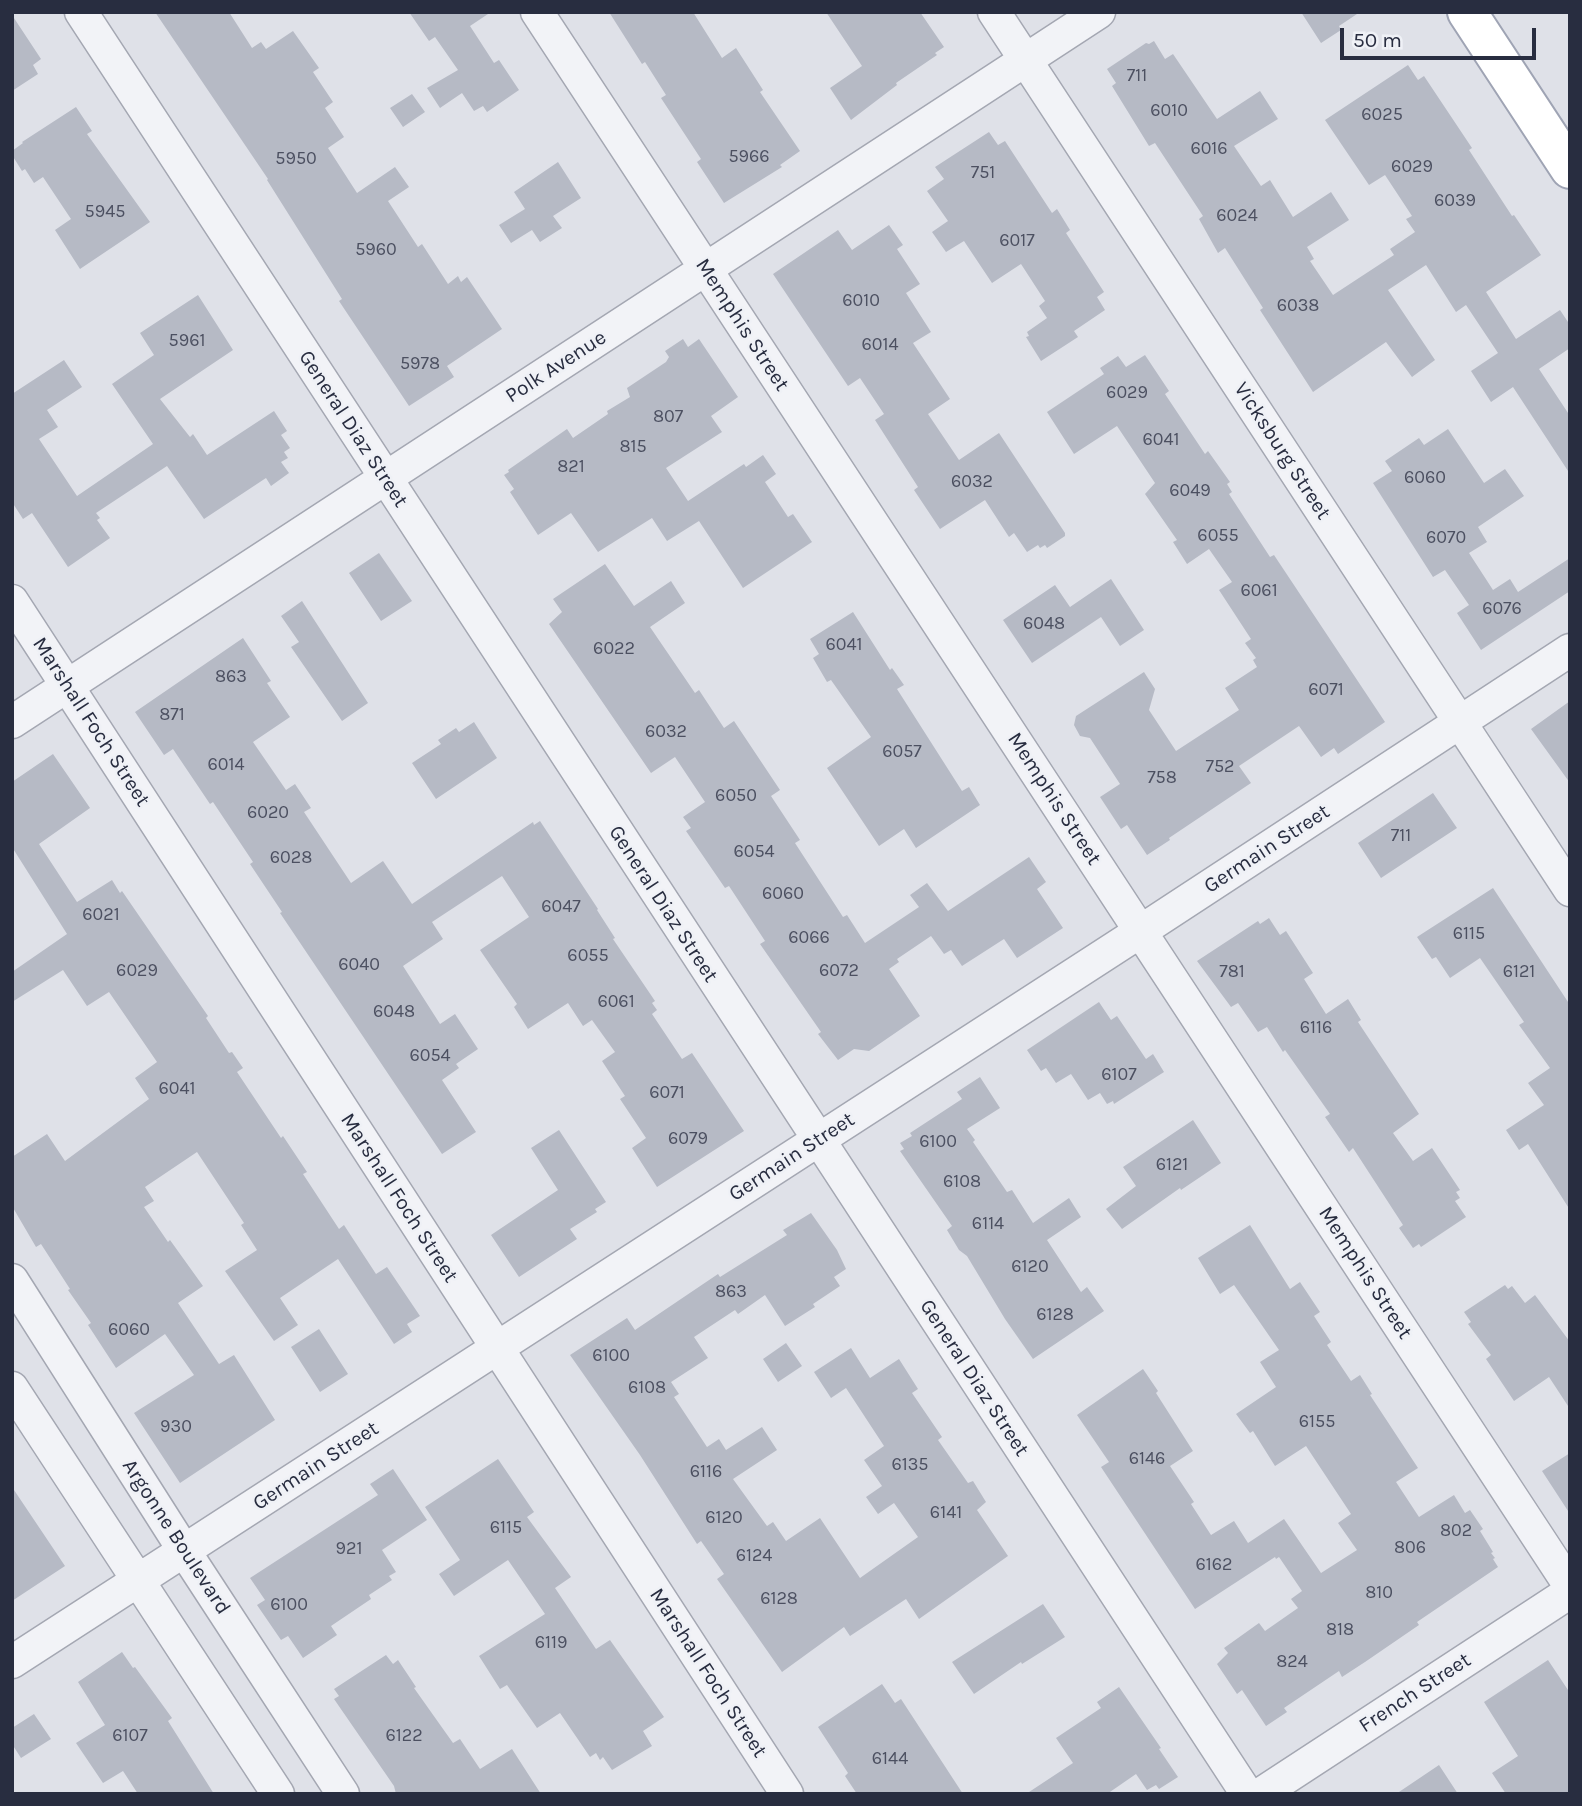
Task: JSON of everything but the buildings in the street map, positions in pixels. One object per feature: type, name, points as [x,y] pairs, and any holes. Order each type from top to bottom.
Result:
[{"type":"main road","points":[[1467,12],[1570,169]]},
{"type":"street","name":"General Diaz Street","points":[[81,12],[1247,1794]]},
{"type":"street","name":"Memphis Street","points":[[537,12],[1570,1586]]},
{"type":"street","name":"Vicksburg Street","points":[[994,12],[1570,890]]},
{"type":"street","name":"Polk Avenue","points":[[12,722],[1099,12]]},
{"type":"street","name":"Marshall Foch Street","points":[[12,601],[787,1794]]},
{"type":"street","name":"Germain Street","points":[[12,1662],[1141,932],[1570,650]]},
{"type":"street","name":"Argonne Boulevard","points":[[12,1280],[343,1794]]},
{"type":"street","points":[[12,1388],[278,1794]]},
{"type":"street","name":"French Street","points":[[1261,1794],[1570,1592]]}]
